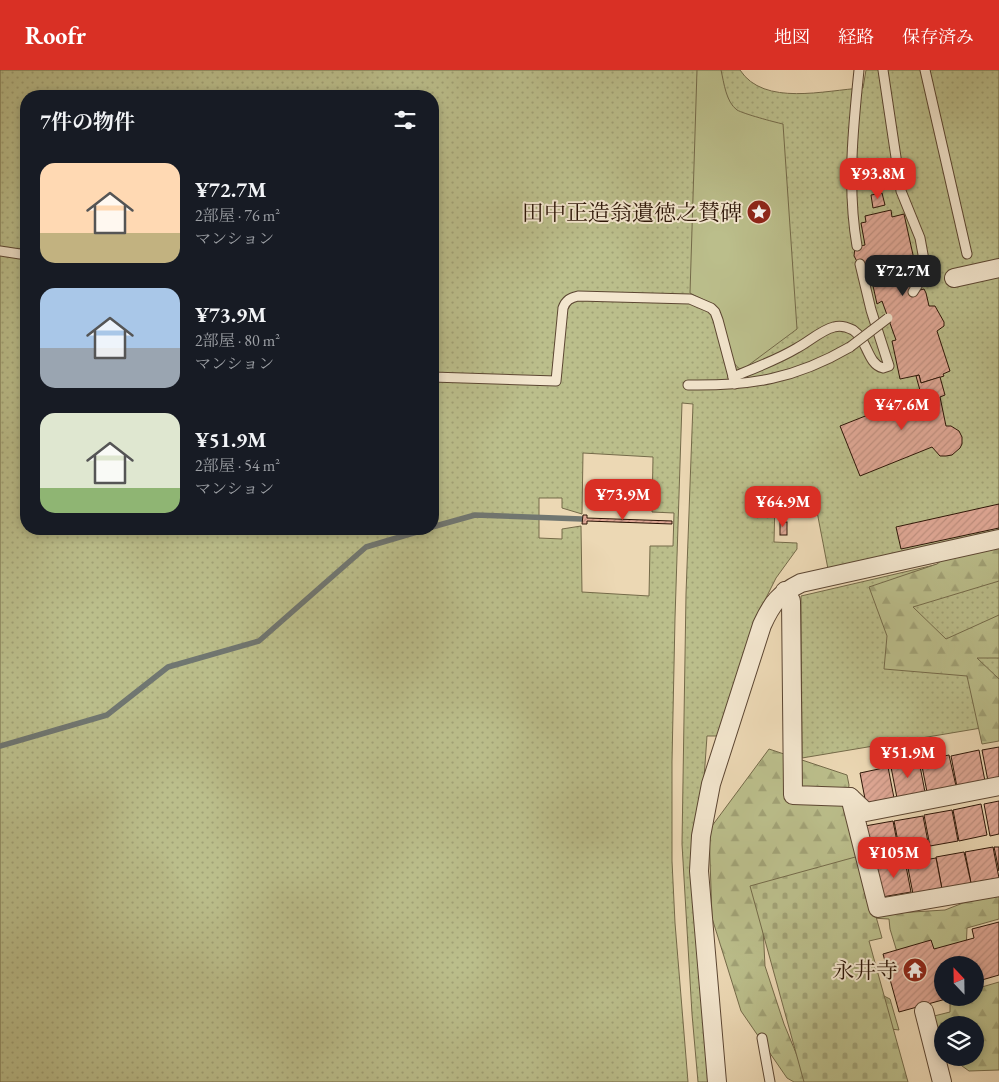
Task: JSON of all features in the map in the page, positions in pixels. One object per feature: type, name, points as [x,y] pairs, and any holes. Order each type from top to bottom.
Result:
[{"type":"street","points":[[954,278],[999,268]]},
{"type":"street","points":[[716,1082],[699,871],[701,836],[711,784],[762,624],[769,609],[785,591],[800,583],[999,539]]},
{"type":"street","points":[[785,591],[791,601],[793,796],[850,797],[866,812],[999,786]]},
{"type":"street","points":[[850,797],[878,908],[999,887]]},
{"type":"street","points":[[924,1011],[942,1082]]},
{"type":"lane","points":[[857,246],[852,190],[859,70]]},
{"type":"lane","points":[[882,70],[901,191],[920,238],[924,260],[920,282],[913,292]]},
{"type":"lane","points":[[925,70],[967,254]]},
{"type":"lane","points":[[0,251],[20,254]]},
{"type":"lane","points":[[734,381],[836,326],[844,326],[859,335],[878,367],[886,368],[889,366],[871,310],[860,264]]},
{"type":"lane","points":[[439,377],[556,381],[562,308],[570,298],[578,296],[690,300],[699,302],[715,312],[734,381]]},
{"type":"lane","points":[[688,385],[734,381],[755,383],[792,374],[813,366],[850,347],[888,318]]},
{"type":"lane","points":[[762,1038],[770,1082]]},
{"type":"green space","points":[[0,70],[740,70],[751,81],[764,89],[796,94],[863,88],[866,70],[999,70],[999,531],[828,569],[814,496],[775,501],[774,542],[797,543],[797,549],[776,578],[757,616],[720,736],[707,736],[704,779],[709,1082],[698,1082],[682,844],[686,594],[693,404],[682,403],[675,618],[672,861],[688,1082],[0,1082]],"holes":[[[583,453],[653,457],[652,512],[674,513],[673,546],[650,546],[649,596],[582,592],[581,526],[562,529],[562,539],[539,538],[539,498],[562,498],[562,508],[582,514]]]},
{"type":"green space","points":[[697,70],[721,70],[724,86],[733,107],[752,116],[783,124],[797,329],[742,370],[733,361],[719,313],[710,303],[690,293]]},
{"type":"green space","points":[[999,510],[999,581],[913,607],[946,639],[999,615],[999,658],[977,658],[999,679],[999,741],[982,744],[967,676],[884,669],[887,636],[869,587],[937,564],[979,532]]},
{"type":"green space","points":[[999,550],[999,725],[802,758],[801,596]]},
{"type":"green space","points":[[769,749],[847,775],[849,785],[846,808],[865,886],[896,913],[945,910],[963,903],[999,895],[999,919],[967,928],[966,952],[897,952],[889,919],[871,918],[862,985],[890,999],[899,1030],[873,1027],[763,927],[765,966],[784,1024],[808,1082],[794,1082],[787,1078],[741,1011],[712,918],[709,830]]},
{"type":"green space","points":[[859,856],[882,938],[869,941],[908,1082],[804,1082],[750,886]]},
{"type":"green space","points":[[999,982],[999,1070],[969,1071],[962,1066],[984,1066],[984,1016],[934,1016],[950,1012],[950,1006],[984,1006],[984,986]]},
{"type":"building","points":[[882,193],[885,205],[873,208],[871,195]]},
{"type":"building","points":[[891,210],[892,217],[904,214],[917,273],[910,275],[914,296],[924,289],[929,306],[935,306],[944,322],[944,326],[937,331],[950,371],[943,374],[944,376],[921,383],[919,375],[900,379],[892,341],[896,340],[882,301],[877,304],[868,263],[859,265],[854,256],[855,247],[865,245],[861,223],[866,222],[865,216]]},
{"type":"building","points":[[919,375],[921,383],[940,377],[945,395],[940,397],[946,426],[951,426],[959,431],[962,437],[960,448],[952,455],[940,456],[932,447],[860,476],[840,426],[921,394],[916,376]]},
{"type":"building","points":[[999,504],[999,528],[901,549],[896,527]]},
{"type":"building","points":[[583,515],[587,515],[587,518],[672,521],[672,524],[587,521],[587,524],[582,524]]},
{"type":"building","points":[[780,522],[787,522],[787,535],[780,535]]},
{"type":"building","points":[[999,747],[999,779],[988,781],[982,750]]},
{"type":"building","points":[[979,750],[985,781],[957,787],[951,756]]},
{"type":"building","points":[[949,755],[956,786],[927,792],[921,761]]},
{"type":"building","points":[[919,761],[925,792],[897,798],[891,767]]},
{"type":"building","points":[[888,767],[894,798],[866,804],[860,773]]},
{"type":"building","points":[[999,801],[999,834],[990,836],[984,804]]},
{"type":"building","points":[[981,804],[987,835],[959,841],[953,810]]},
{"type":"building","points":[[952,810],[958,841],[930,846],[924,815]]},
{"type":"building","points":[[923,816],[929,847],[900,852],[894,821]]},
{"type":"building","points":[[893,821],[899,852],[871,858],[865,826]]},
{"type":"building","points":[[993,847],[999,878],[971,883],[965,852]]},
{"type":"building","points":[[994,847],[999,847],[999,871]]},
{"type":"building","points":[[964,852],[971,883],[942,889],[936,857]]},
{"type":"building","points":[[936,858],[942,889],[913,894],[907,863]]},
{"type":"building","points":[[905,861],[911,892],[882,897],[876,867]]},
{"type":"building","name":"永井寺","points":[[999,922],[999,975],[984,979],[984,956],[934,956],[934,1002],[899,1012],[883,954],[931,940],[934,949],[974,938],[972,929]]},
{"type":"waterway","points":[[439,525],[475,515],[582,519]]},
{"type":"waterway","points":[[0,746],[107,715],[168,667],[259,641],[366,547],[407,535]]},
{"type":"place","name":"田中正造翁遺徳之賛碑","points":[[759,212]]},
{"type":"place","name":"永井寺","points":[[915,970]]}]
